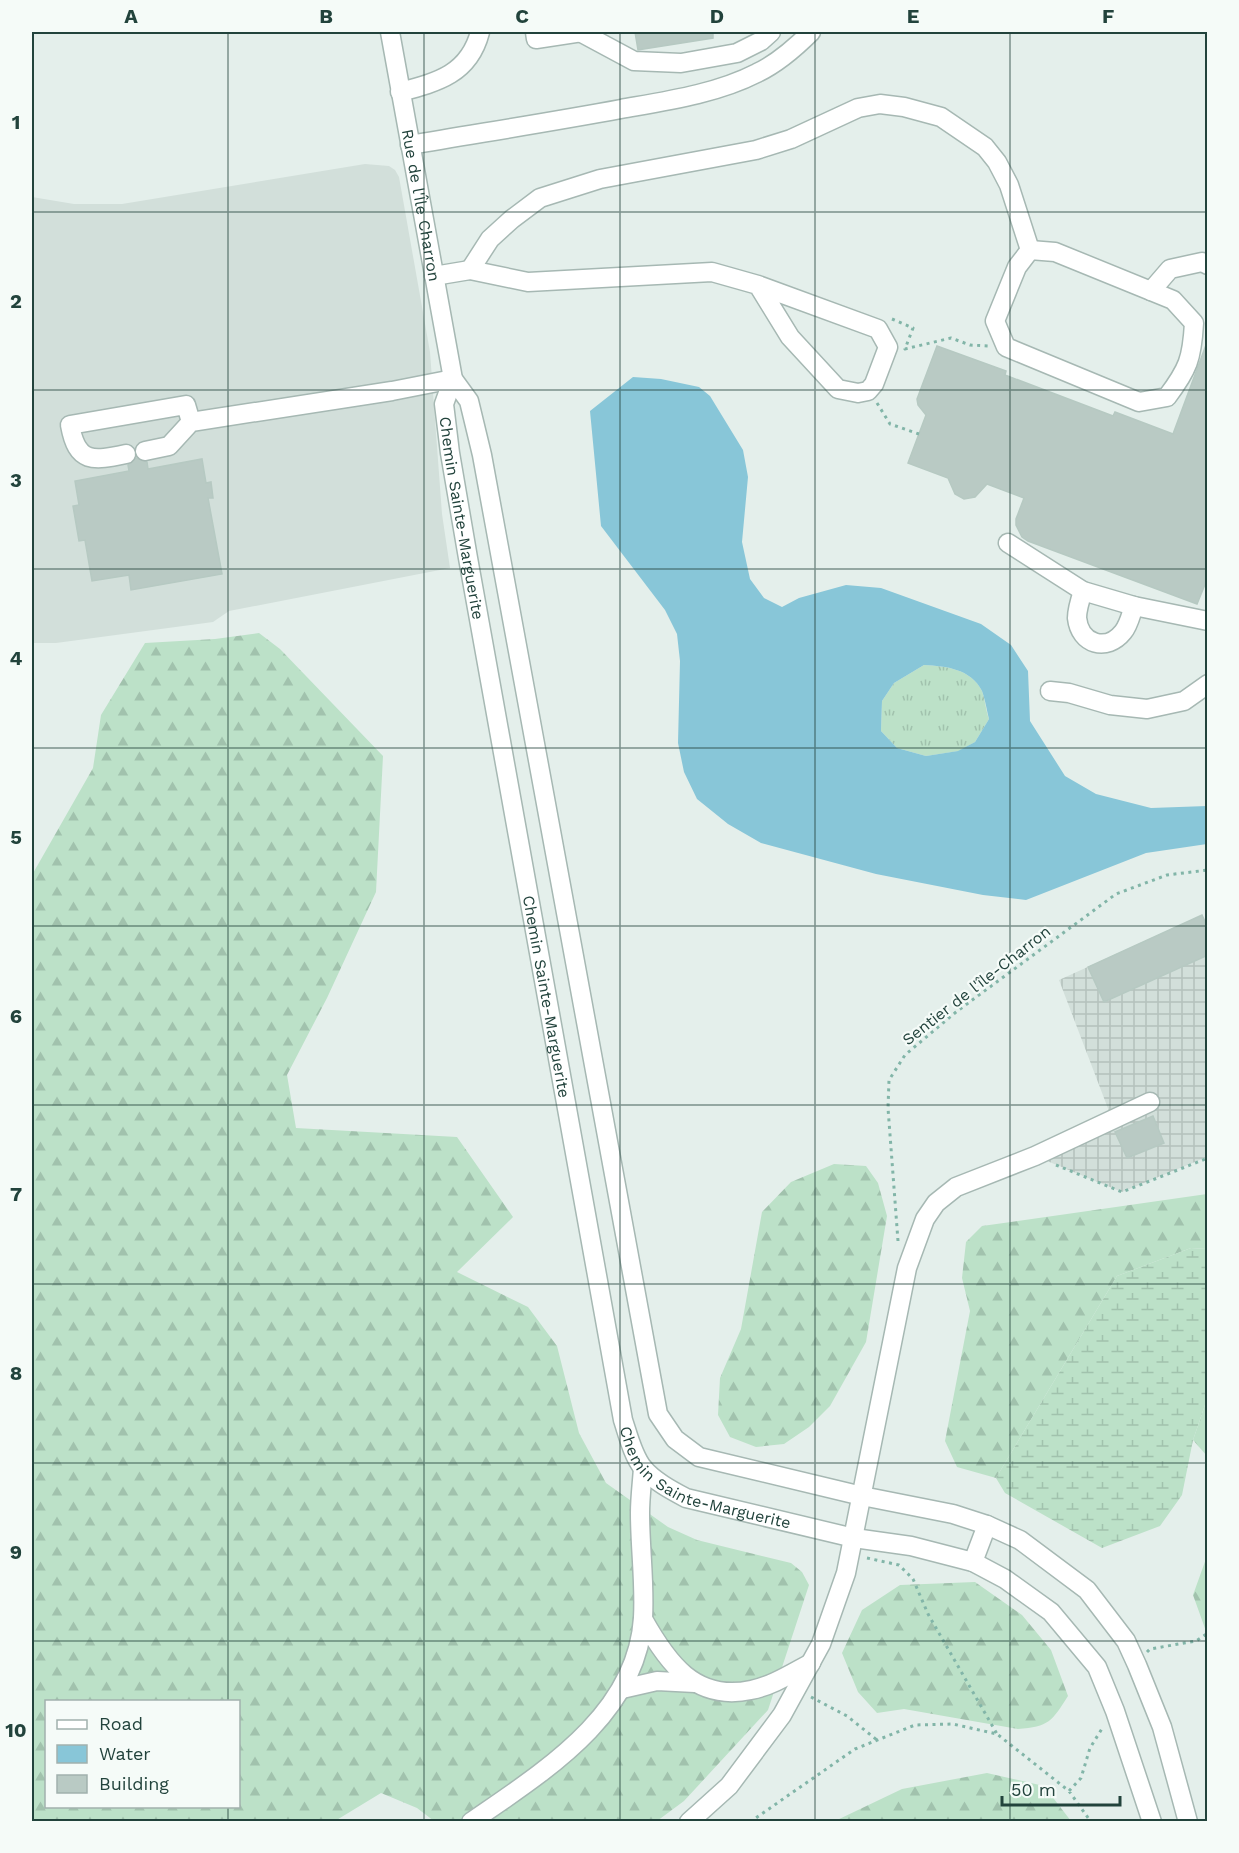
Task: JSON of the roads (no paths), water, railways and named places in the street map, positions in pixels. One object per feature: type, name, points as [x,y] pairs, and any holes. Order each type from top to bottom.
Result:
[{"type":"street","name":"Rue de l'Île Charron","points":[[390,32],[453,379]]},
{"type":"street","points":[[400,92],[441,81],[462,64],[475,49],[480,32]]},
{"type":"street","points":[[535,32],[536,39],[581,32],[634,60],[681,63],[737,53],[761,41],[771,32]]},
{"type":"street","points":[[410,145],[635,107],[714,89],[741,80],[773,64],[811,32]]},
{"type":"street","points":[[470,270],[490,240],[512,219],[540,198],[600,179],[756,150],[791,139],[858,108],[880,104],[904,107],[941,117],[985,147],[997,162],[1009,184],[1030,250]]},
{"type":"street","points":[[1030,250],[1055,252],[1173,300],[1194,323],[1192,349],[1184,375],[1167,398],[1139,402],[1006,347],[995,321],[1017,267],[1030,250]]},
{"type":"street","points":[[1151,291],[1170,269],[1202,262],[1208,265]]},
{"type":"street","points":[[434,276],[470,270],[528,282],[712,272],[758,285],[878,329],[888,347],[874,384],[868,391],[858,393],[838,389],[790,337],[758,285]]},
{"type":"street","points":[[145,451],[169,446],[190,422],[392,391],[453,379]]},
{"type":"street","name":"Chemin Sainte-Marguerite","points":[[453,379],[444,404],[468,558],[623,1420],[643,1468],[667,1488],[686,1498],[854,1538],[911,1546],[973,1562],[1005,1578],[1051,1612],[1097,1667],[1152,1821]]},
{"type":"street","name":"Chemin Sainte-Marguerite","points":[[453,379],[468,401],[482,455],[658,1414],[675,1439],[699,1457],[862,1496],[953,1514],[1020,1540],[1087,1590],[1126,1641],[1162,1727],[1188,1821]]},
{"type":"street","points":[[126,454],[98,460],[92,459],[77,448],[72,439],[70,425],[186,405],[190,422]]},
{"type":"street","points":[[1008,543],[1083,591],[1134,606],[1208,621]]},
{"type":"street","points":[[1083,591],[1077,620],[1087,640],[1097,645],[1109,643],[1125,630],[1134,606]]},
{"type":"street","points":[[1050,691],[1070,693],[1110,705],[1146,709],[1184,701],[1208,684]]},
{"type":"street","points":[[689,1821],[729,1786],[782,1715],[821,1644],[846,1573],[907,1268],[925,1220],[936,1203],[956,1187],[1035,1156],[1150,1102]]},
{"type":"street","points":[[471,1821],[546,1770],[598,1720],[622,1689],[637,1656],[643,1619],[640,1513],[643,1468]]},
{"type":"street","points":[[973,1562],[987,1526]]},
{"type":"street","points":[[643,1619],[659,1648],[674,1667],[695,1683]]},
{"type":"street","points":[[622,1689],[657,1681],[695,1683],[723,1692],[752,1690],[811,1663]]},
{"type":"water","points":[[633,377],[661,379],[699,387],[710,396],[743,450],[748,477],[742,542],[750,579],[764,598],[782,607],[799,598],[846,585],[881,588],[981,624],[1011,645],[1028,671],[1030,721],[1065,776],[1096,794],[1151,808],[1207,806],[1207,844],[1146,853],[1026,900],[983,895],[876,874],[761,843],[728,824],[697,799],[684,772],[678,743],[680,661],[677,634],[665,610],[601,526],[590,411]],"holes":[[[924,665],[949,668],[965,673],[982,691],[989,719],[975,742],[958,751],[926,756],[897,748],[881,731],[882,701],[894,683]]]}]
